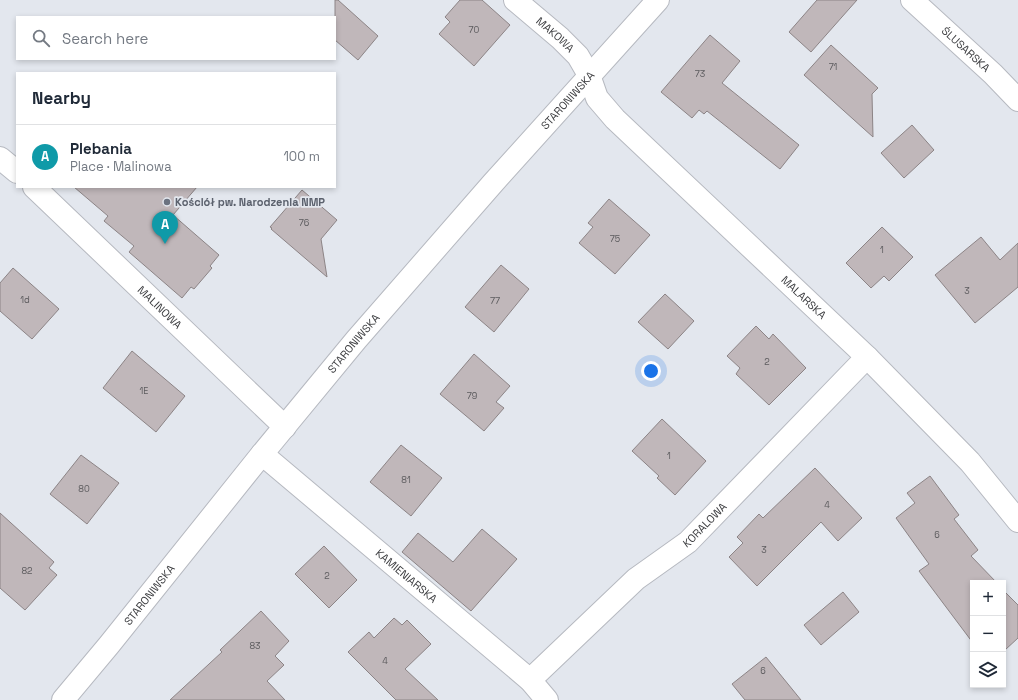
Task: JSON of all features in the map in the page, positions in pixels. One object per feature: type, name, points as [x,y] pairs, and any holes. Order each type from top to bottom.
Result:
[{"type":"street","name":"MAKOWA","points":[[515,0],[560,38],[578,56],[589,76]]},
{"type":"street","name":"STARONIWSKA","points":[[63,700],[356,340],[437,246],[658,0]]},
{"type":"street","name":"ŚLUSARSKA","points":[[912,0],[994,74],[1018,100]]},
{"type":"street","name":"MALARSKA","points":[[589,76],[597,98],[615,119],[867,357],[970,462],[1018,521]]},
{"type":"street","points":[[0,158],[16,171]]},
{"type":"street","name":"MALINOWA","points":[[35,188],[285,427]]},
{"type":"street","name":"KORALOWA","points":[[530,680],[636,580],[688,542],[867,357]]},
{"type":"street","name":"KAMIENIARSKA","points":[[262,454],[530,680],[547,700]]},
{"type":"building","points":[[335,0],[338,0],[378,36],[358,60],[336,41]]},
{"type":"building","points":[[460,0],[482,0],[510,25],[474,66],[439,34],[450,22],[445,17]]},
{"type":"building","points":[[817,0],[857,0],[811,52],[789,32]]},
{"type":"building","points":[[710,35],[740,61],[722,83],[799,145],[780,169],[707,111],[704,114],[699,110],[692,118],[661,92]]},
{"type":"building","points":[[831,45],[878,88],[872,94],[873,137],[804,75]]},
{"type":"building","points":[[912,125],[934,150],[904,178],[881,153]]},
{"type":"building","points":[[75,188],[196,188],[173,215],[219,255],[210,266],[212,268],[194,289],[191,287],[182,298],[129,252],[134,246],[104,221],[108,216]]},
{"type":"building","points":[[302,190],[337,220],[321,239],[327,277],[270,227]]},
{"type":"building","points":[[609,199],[650,235],[615,274],[579,243],[593,227],[588,223]]},
{"type":"building","points":[[882,227],[913,257],[889,281],[884,276],[871,288],[846,263]]},
{"type":"building","points":[[981,237],[1000,260],[1018,243],[1018,287],[975,323],[935,275]]},
{"type":"building","points":[[501,265],[529,289],[494,332],[465,307]]},
{"type":"building","points":[[13,268],[59,309],[32,339],[0,311],[0,283]]},
{"type":"building","points":[[665,294],[694,321],[668,349],[638,322]]},
{"type":"building","points":[[756,326],[769,339],[773,334],[806,368],[769,405],[736,374],[740,368],[727,356]]},
{"type":"building","points":[[132,351],[185,396],[156,432],[103,388]]},
{"type":"building","points":[[474,354],[510,386],[496,402],[504,408],[484,431],[440,394]]},
{"type":"building","points":[[662,419],[706,461],[675,495],[657,478],[659,476],[632,451]]},
{"type":"building","points":[[401,445],[442,478],[411,516],[370,482]]},
{"type":"building","points":[[81,455],[119,483],[87,524],[50,494]]},
{"type":"building","points":[[815,468],[862,518],[838,541],[821,522],[757,586],[729,557],[743,543],[737,537],[759,514],[763,518]]},
{"type":"building","points":[[930,476],[959,515],[954,519],[978,550],[971,556],[994,580],[970,580],[970,639],[919,571],[929,564],[896,518],[915,503],[907,493]]},
{"type":"building","points":[[0,513],[54,562],[49,568],[57,575],[25,610],[0,588]]},
{"type":"building","points":[[482,529],[517,559],[471,611],[402,552],[418,533],[453,562]]},
{"type":"building","points":[[324,546],[357,580],[329,608],[295,574]]},
{"type":"building","points":[[843,592],[859,612],[821,645],[804,625]]},
{"type":"building","points":[[1006,593],[1018,605],[1018,638],[1006,649]]},
{"type":"building","points":[[261,611],[289,641],[275,656],[284,665],[267,681],[285,700],[170,700],[222,652],[220,650]]},
{"type":"building","points":[[394,618],[402,625],[407,620],[431,644],[405,669],[438,700],[396,700],[348,652],[369,632],[374,638]]},
{"type":"building","points":[[766,657],[801,700],[745,700],[732,684]]},
{"type":"place","name":"Kościół pw. Narodzenia NMP","points":[[167,202]]},
{"type":"place","name":"Plebania","points":[[165,244]]}]
